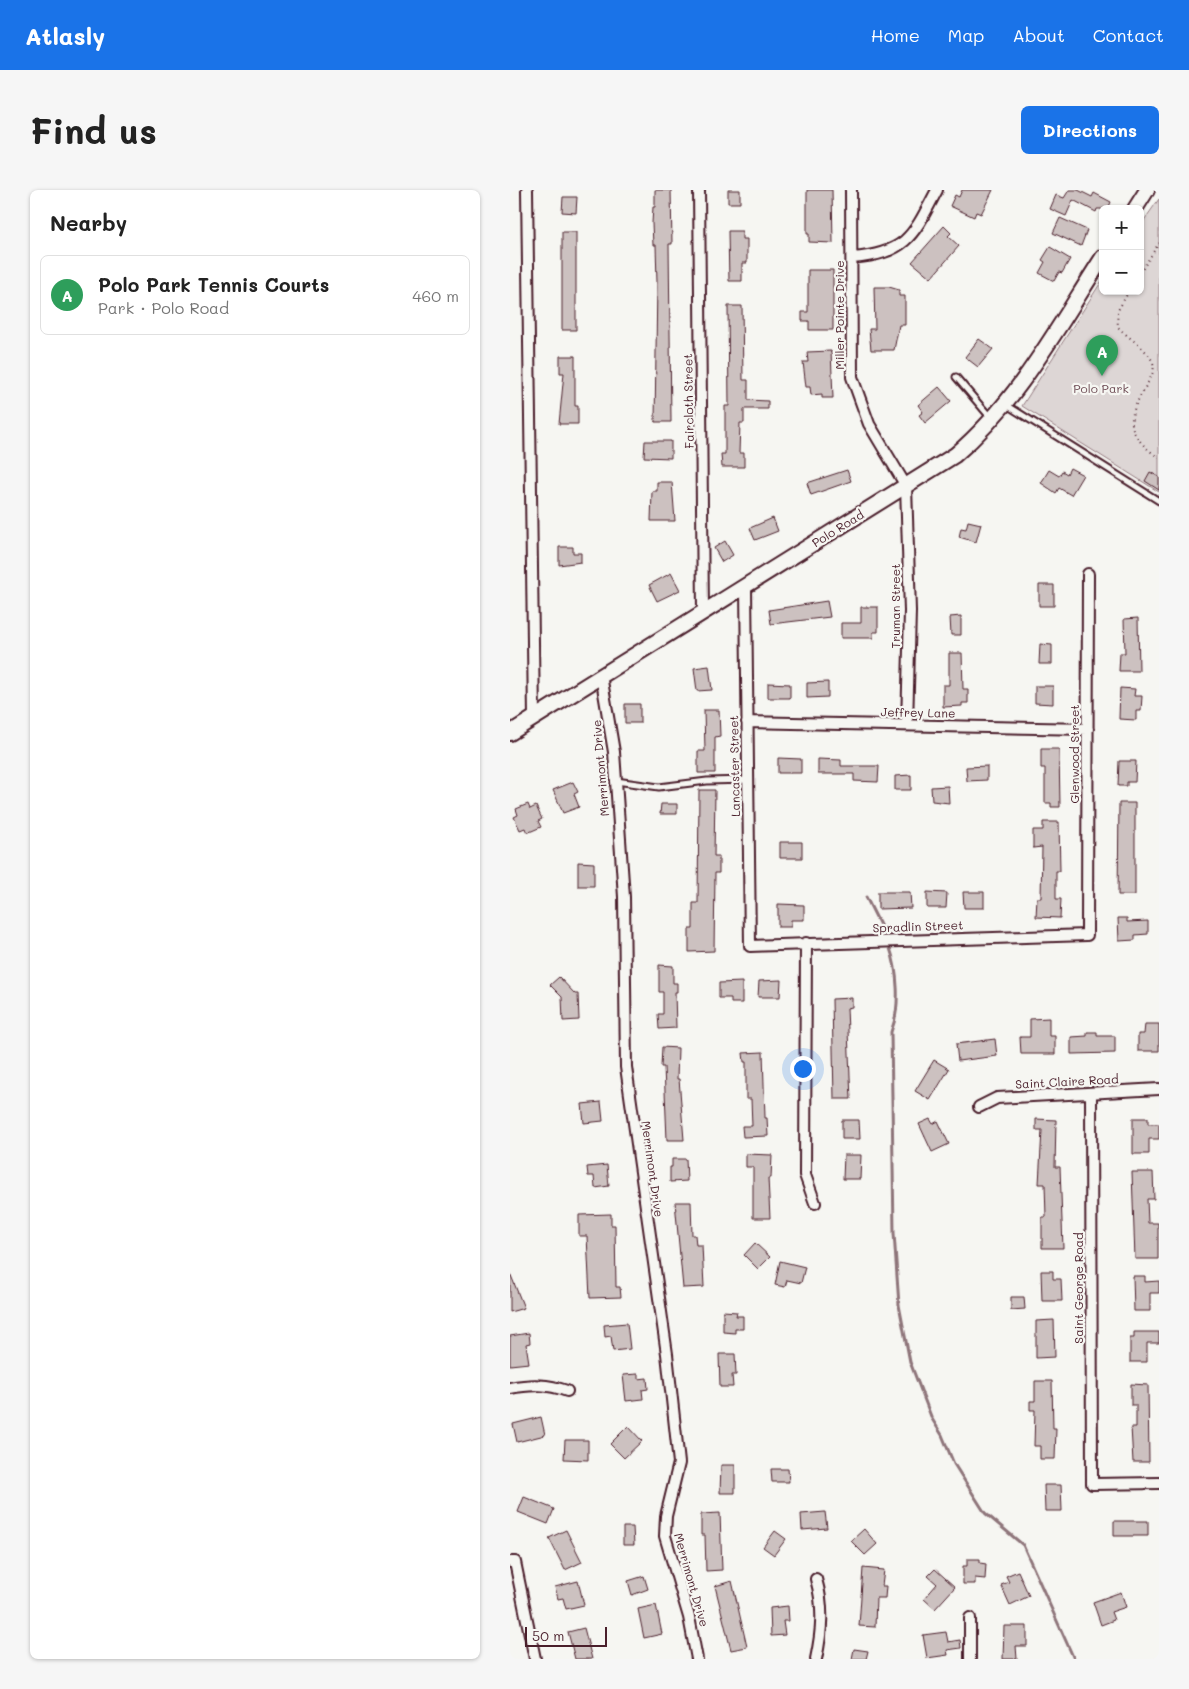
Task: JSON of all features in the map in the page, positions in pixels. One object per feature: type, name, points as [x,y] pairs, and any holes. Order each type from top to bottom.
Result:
[{"type":"main road","points":[[1138,205],[1147,190]]},
{"type":"main road","name":"Polo Road","points":[[510,733],[955,455],[992,420],[1005,403],[1099,263]]},
{"type":"street","points":[[527,190],[534,718]]},
{"type":"street","name":"Faircloth Street","points":[[699,190],[703,612]]},
{"type":"street","name":"Miller Pointe Drive","points":[[851,190],[852,377],[869,424],[906,486]]},
{"type":"street","points":[[852,258],[886,254],[901,245],[937,190]]},
{"type":"street","name":"Truman Street","points":[[906,486],[910,611],[907,725]]},
{"type":"street","name":"Glenwood Street","points":[[1087,935],[1088,574]]},
{"type":"street","name":"Lancaster Street","points":[[746,587],[750,946]]},
{"type":"street","name":"Merrimont Drive","points":[[601,675],[614,752],[616,781],[626,948],[624,1037],[626,1067],[667,1354],[679,1463],[666,1516],[665,1536],[689,1618],[697,1659]]},
{"type":"street","name":"Jeffrey Lane","points":[[747,722],[1088,729]]},
{"type":"street","name":"Spradlin Street","points":[[750,946],[1087,935]]},
{"type":"street","points":[[806,943],[805,1175],[815,1203]]},
{"type":"street","name":"Saint Claire Road","points":[[979,1107],[998,1098],[1159,1089]]},
{"type":"street","name":"Saint George Road","points":[[1091,1092],[1092,1484],[1159,1483]]},
{"type":"street","points":[[510,1388],[537,1384],[552,1386],[567,1392]]},
{"type":"street","points":[[510,1562],[515,1562],[535,1659]]},
{"type":"street","points":[[816,1578],[821,1598],[822,1622],[816,1659]]},
{"type":"street","points":[[970,1618],[970,1659]]},
{"type":"lane","points":[[956,377],[992,420]]},
{"type":"lane","points":[[1005,403],[1159,501]]},
{"type":"lane","points":[[616,781],[659,787],[707,781],[748,780]]},
{"type":"path","points":[[1144,267],[1159,243]]},
{"type":"path","points":[[1127,295],[1117,312],[1118,327],[1148,355],[1154,365],[1152,375],[1132,411],[1132,432],[1145,448],[1159,458]]},
{"type":"green space","name":"Polo Park","points":[[1159,199],[1159,492],[1022,406],[1099,285],[1099,295],[1144,295],[1144,220]]},
{"type":"building","points":[[655,190],[671,190],[672,244],[669,244],[671,422],[655,422],[657,282],[656,245],[653,245],[652,223],[653,207],[655,207]]},
{"type":"building","points":[[728,190],[740,190],[740,203],[728,203]]},
{"type":"building","points":[[807,190],[832,190],[833,243],[809,242],[809,234],[807,234]]},
{"type":"building","points":[[962,190],[993,190],[981,214],[976,212],[974,217],[950,206],[955,195],[959,197]]},
{"type":"building","points":[[1069,190],[1078,190],[1092,197],[1094,193],[1111,202],[1110,205],[1099,205],[1099,209],[1096,212],[1073,200],[1066,216],[1050,209],[1056,195],[1064,198]]},
{"type":"building","points":[[563,197],[577,197],[576,213],[562,212]]},
{"type":"building","points":[[1060,218],[1087,230],[1081,246],[1053,233]]},
{"type":"building","points":[[944,226],[951,233],[948,236],[959,246],[931,278],[912,262]]},
{"type":"building","points":[[728,231],[742,231],[742,239],[747,239],[747,263],[742,263],[742,281],[729,281]]},
{"type":"building","points":[[562,232],[576,232],[576,330],[562,330]]},
{"type":"building","points":[[1050,247],[1070,259],[1062,273],[1059,272],[1054,281],[1039,273],[1045,262],[1042,260]]},
{"type":"building","points":[[808,270],[833,270],[833,330],[809,330],[809,321],[802,321],[802,312],[808,312]]},
{"type":"building","points":[[874,287],[889,287],[899,290],[899,296],[905,296],[905,325],[899,325],[894,350],[871,350],[869,329],[875,329]]},
{"type":"building","points":[[728,306],[742,306],[743,380],[748,380],[748,400],[768,401],[768,409],[744,409],[744,423],[740,423],[739,453],[744,453],[744,467],[722,467],[721,454],[725,454],[725,406],[729,406]]},
{"type":"building","points":[[979,339],[993,349],[978,367],[965,357]]},
{"type":"building","points":[[831,351],[833,398],[822,398],[822,394],[811,395],[810,387],[806,387],[803,362],[808,362],[807,352]]},
{"type":"building","points":[[560,356],[575,356],[575,406],[578,406],[578,424],[559,424],[564,373],[560,373]]},
{"type":"building","points":[[939,387],[951,401],[925,423],[919,415],[923,412],[918,405]]},
{"type":"building","points":[[645,441],[671,441],[671,458],[644,457]]},
{"type":"building","points":[[1070,468],[1083,475],[1071,495],[1059,488],[1056,493],[1041,483],[1049,470],[1059,476],[1062,471],[1067,474]]},
{"type":"building","points":[[847,470],[851,481],[811,495],[807,483]]},
{"type":"building","points":[[1150,472],[1159,477],[1159,490],[1145,481]]},
{"type":"building","points":[[657,482],[672,482],[675,521],[651,521],[652,491],[657,491]]},
{"type":"building","points":[[773,518],[778,531],[755,540],[750,528]]},
{"type":"building","points":[[968,521],[981,524],[976,542],[959,537],[961,528],[966,529]]},
{"type":"building","points":[[725,541],[733,555],[722,562],[714,548]]},
{"type":"building","points":[[559,547],[573,547],[573,553],[581,553],[581,562],[559,565]]},
{"type":"building","points":[[671,573],[680,590],[657,601],[649,585]]},
{"type":"building","points":[[1039,585],[1054,585],[1054,606],[1039,606]]},
{"type":"building","points":[[827,601],[830,617],[771,624],[769,610]]},
{"type":"building","points":[[861,607],[878,607],[878,632],[873,632],[873,638],[841,638],[841,623],[861,623]]},
{"type":"building","points":[[961,616],[961,635],[951,635],[950,617]]},
{"type":"building","points":[[1138,618],[1139,671],[1119,671],[1120,653],[1125,653],[1124,619]]},
{"type":"building","points":[[1040,644],[1052,645],[1052,664],[1039,664]]},
{"type":"building","points":[[949,653],[962,653],[963,689],[968,689],[968,703],[962,703],[962,706],[943,707],[943,685],[949,685]]},
{"type":"building","points":[[709,666],[712,690],[697,691],[694,668]]},
{"type":"building","points":[[828,682],[828,697],[807,698],[807,683]]},
{"type":"building","points":[[768,683],[790,684],[790,698],[768,698]]},
{"type":"building","points":[[1035,686],[1053,686],[1053,704],[1035,703]]},
{"type":"building","points":[[1120,688],[1135,689],[1134,696],[1142,696],[1141,711],[1136,711],[1136,720],[1119,719]]},
{"type":"building","points":[[625,704],[640,704],[640,723],[625,723]]},
{"type":"building","points":[[704,710],[719,710],[720,736],[715,737],[715,773],[698,773],[698,751],[705,751]]},
{"type":"building","points":[[1041,749],[1059,749],[1060,807],[1051,807],[1051,803],[1045,803],[1045,768],[1041,768]]},
{"type":"building","points":[[778,758],[801,759],[801,773],[778,773]]},
{"type":"building","points":[[818,759],[841,760],[841,766],[879,766],[878,782],[854,781],[854,774],[818,774]]},
{"type":"building","points":[[1119,761],[1136,761],[1135,782],[1127,782],[1127,786],[1118,786]]},
{"type":"building","points":[[987,766],[987,780],[967,781],[966,767]]},
{"type":"building","points":[[911,775],[911,790],[895,790],[895,776]]},
{"type":"building","points":[[573,782],[578,792],[574,794],[579,807],[563,813],[553,790]]},
{"type":"building","points":[[948,786],[949,803],[932,801],[931,787]]},
{"type":"building","points":[[699,790],[715,790],[714,856],[719,856],[719,873],[715,873],[714,951],[689,952],[689,929],[693,929],[693,903],[698,903]]},
{"type":"building","points":[[1119,803],[1135,803],[1135,895],[1118,895]]},
{"type":"building","points":[[528,804],[530,809],[536,806],[542,819],[538,821],[541,827],[527,833],[525,828],[520,830],[514,817],[518,815],[516,809]]},
{"type":"building","points":[[661,804],[677,804],[677,814],[660,814]]},
{"type":"building","points":[[1043,822],[1059,822],[1060,871],[1056,871],[1056,899],[1061,899],[1060,918],[1036,917],[1037,898],[1041,898],[1042,847],[1033,848],[1033,830],[1043,830]]},
{"type":"building","points":[[780,842],[802,842],[802,858],[780,858]]},
{"type":"building","points":[[578,862],[594,863],[594,886],[578,886]]},
{"type":"building","points":[[878,892],[910,892],[911,908],[878,909]]},
{"type":"building","points":[[927,892],[947,893],[946,908],[927,908]]},
{"type":"building","points":[[963,892],[984,892],[984,908],[964,908]]},
{"type":"building","points":[[778,904],[804,905],[804,920],[791,920],[791,927],[778,927]]},
{"type":"building","points":[[1118,918],[1127,918],[1127,922],[1148,921],[1148,934],[1135,935],[1135,940],[1119,941]]},
{"type":"building","points":[[659,965],[673,966],[673,983],[677,983],[677,992],[675,992],[676,1028],[659,1029],[658,1014],[663,1014],[663,992],[659,992]]},
{"type":"building","points":[[559,977],[575,994],[578,994],[579,1020],[563,1021],[562,997],[550,985]]},
{"type":"building","points":[[781,980],[780,997],[758,997],[759,981]]},
{"type":"building","points":[[742,982],[742,1003],[731,1003],[731,998],[719,998],[719,983]]},
{"type":"building","points":[[852,998],[852,1007],[847,1008],[851,1099],[834,1099],[832,999]]},
{"type":"building","points":[[1049,1018],[1049,1036],[1055,1036],[1055,1054],[1021,1054],[1020,1037],[1030,1037],[1030,1019]]},
{"type":"building","points":[[1145,1024],[1159,1024],[1159,1051],[1138,1051],[1138,1034],[1144,1034]]},
{"type":"building","points":[[1087,1032],[1097,1032],[1097,1036],[1115,1036],[1115,1053],[1071,1054],[1071,1037],[1087,1036]]},
{"type":"building","points":[[995,1039],[997,1056],[958,1061],[956,1044]]},
{"type":"building","points":[[662,1047],[678,1048],[677,1079],[679,1079],[684,1140],[667,1140],[664,1067],[661,1067]]},
{"type":"building","points":[[763,1052],[765,1118],[767,1118],[768,1136],[743,1137],[742,1126],[752,1126],[751,1099],[746,1099],[746,1062],[744,1062],[743,1053]]},
{"type":"building","points":[[934,1060],[949,1069],[930,1100],[915,1091]]},
{"type":"building","points":[[601,1102],[603,1121],[584,1123],[582,1104]]},
{"type":"building","points":[[1133,1118],[1148,1118],[1148,1124],[1159,1124],[1159,1139],[1149,1139],[1149,1154],[1133,1154]]},
{"type":"building","points":[[930,1119],[933,1124],[938,1121],[949,1144],[932,1152],[919,1124]]},
{"type":"building","points":[[1036,1119],[1056,1120],[1055,1167],[1060,1167],[1063,1248],[1042,1248],[1042,1217],[1046,1217],[1045,1184],[1039,1184],[1042,1130],[1036,1130]]},
{"type":"building","points":[[842,1120],[859,1120],[860,1139],[842,1139]]},
{"type":"building","points":[[746,1154],[772,1155],[771,1178],[768,1178],[770,1218],[753,1218],[753,1167],[746,1167]]},
{"type":"building","points":[[844,1155],[861,1155],[860,1179],[843,1179]]},
{"type":"building","points":[[672,1159],[686,1159],[687,1181],[670,1182]]},
{"type":"building","points":[[607,1165],[609,1186],[595,1188],[594,1176],[588,1176],[587,1167]]},
{"type":"building","points":[[1132,1172],[1153,1172],[1154,1199],[1147,1199],[1148,1223],[1158,1223],[1158,1259],[1135,1259]]},
{"type":"building","points":[[675,1202],[691,1202],[692,1235],[695,1235],[696,1245],[702,1245],[704,1287],[683,1288]]},
{"type":"building","points":[[611,1214],[611,1225],[615,1225],[616,1287],[620,1287],[621,1297],[590,1298],[587,1236],[579,1236],[579,1215]]},
{"type":"building","points":[[755,1243],[770,1257],[758,1269],[744,1255]]},
{"type":"building","points":[[780,1261],[805,1267],[801,1283],[787,1280],[785,1287],[775,1285]]},
{"type":"building","points":[[1041,1271],[1053,1271],[1053,1279],[1061,1279],[1062,1301],[1042,1301]]},
{"type":"building","points":[[510,1273],[524,1308],[510,1312]]},
{"type":"building","points":[[1133,1276],[1145,1276],[1145,1282],[1159,1281],[1159,1293],[1150,1293],[1150,1311],[1134,1311]]},
{"type":"building","points":[[1011,1297],[1024,1297],[1025,1309],[1011,1310]]},
{"type":"building","points":[[723,1311],[737,1312],[736,1316],[743,1316],[743,1329],[735,1329],[735,1333],[723,1332]]},
{"type":"building","points":[[1054,1320],[1055,1357],[1036,1358],[1036,1321]]},
{"type":"building","points":[[627,1323],[630,1349],[613,1351],[611,1336],[605,1337],[604,1325]]},
{"type":"building","points":[[1134,1332],[1159,1332],[1159,1343],[1147,1343],[1147,1362],[1130,1362],[1130,1338],[1134,1338]]},
{"type":"building","points":[[529,1333],[530,1343],[526,1344],[529,1363],[510,1365],[510,1336]]},
{"type":"building","points":[[719,1354],[735,1354],[736,1375],[732,1375],[733,1387],[720,1387]]},
{"type":"building","points":[[638,1374],[638,1379],[647,1378],[648,1389],[642,1390],[643,1399],[626,1401],[623,1375]]},
{"type":"building","points":[[1035,1381],[1052,1381],[1053,1428],[1056,1428],[1055,1459],[1040,1459],[1040,1446],[1034,1446],[1035,1410],[1030,1410],[1030,1401],[1035,1401]]},
{"type":"building","points":[[1131,1384],[1148,1385],[1149,1462],[1133,1462],[1131,1427],[1136,1427],[1136,1405],[1131,1405]]},
{"type":"building","points":[[541,1417],[545,1435],[517,1442],[513,1424]]},
{"type":"building","points":[[628,1426],[642,1441],[624,1458],[610,1444]]},
{"type":"building","points":[[565,1440],[588,1440],[588,1460],[564,1459]]},
{"type":"building","points":[[721,1465],[735,1465],[735,1493],[720,1493]]},
{"type":"building","points":[[771,1469],[788,1469],[789,1482],[772,1482]]},
{"type":"building","points":[[1044,1485],[1061,1485],[1062,1511],[1045,1511]]},
{"type":"building","points":[[524,1497],[554,1509],[548,1524],[518,1512]]},
{"type":"building","points":[[825,1512],[827,1528],[802,1530],[801,1514]]},
{"type":"building","points":[[720,1513],[722,1570],[706,1571],[705,1535],[701,1535],[701,1514]]},
{"type":"building","points":[[1114,1521],[1148,1521],[1148,1536],[1114,1536]]},
{"type":"building","points":[[623,1527],[633,1527],[634,1545],[623,1545]]},
{"type":"building","points":[[864,1529],[877,1544],[865,1555],[851,1541]]},
{"type":"building","points":[[566,1530],[582,1562],[565,1570],[549,1538]]},
{"type":"building","points":[[775,1531],[786,1539],[774,1555],[763,1547]]},
{"type":"building","points":[[967,1559],[980,1559],[980,1563],[986,1564],[985,1579],[975,1578],[975,1584],[963,1584],[963,1566],[967,1566]]},
{"type":"building","points":[[863,1568],[884,1570],[882,1586],[886,1586],[885,1598],[876,1598],[875,1627],[859,1626]]},
{"type":"building","points":[[935,1569],[955,1587],[935,1609],[924,1599],[937,1584],[928,1576]]},
{"type":"building","points":[[1018,1571],[1029,1596],[1010,1605],[1001,1585],[1009,1582],[1006,1576]]},
{"type":"building","points":[[644,1576],[648,1589],[632,1595],[628,1581]]},
{"type":"building","points":[[578,1581],[584,1605],[566,1609],[563,1598],[558,1599],[555,1587]]},
{"type":"building","points":[[732,1581],[747,1647],[731,1650],[715,1586]]},
{"type":"building","points":[[1121,1592],[1126,1607],[1111,1612],[1114,1620],[1101,1625],[1093,1602]]},
{"type":"building","points":[[656,1605],[662,1634],[644,1638],[638,1609]]},
{"type":"building","points":[[788,1606],[789,1621],[783,1621],[785,1635],[771,1636],[770,1608]]},
{"type":"building","points":[[1004,1626],[1027,1626],[1027,1646],[1016,1646],[1017,1659],[1003,1659]]},
{"type":"building","points":[[584,1628],[592,1659],[575,1659],[568,1632]]},
{"type":"building","points":[[946,1632],[948,1642],[960,1640],[961,1648],[947,1650],[948,1655],[927,1658],[923,1635]]},
{"type":"building","points":[[854,1649],[868,1651],[866,1659],[852,1659]]},
{"type":"waterway","points":[[866,897],[887,939]]},
{"type":"waterway","points":[[889,945],[895,966],[897,989],[896,1011],[891,1032],[894,1233],[899,1305],[910,1362],[932,1419],[942,1435],[954,1464],[985,1513],[1023,1545],[1074,1659]]},
{"type":"place","name":"Polo Park Tennis Courts","points":[[1102,376]]}]
